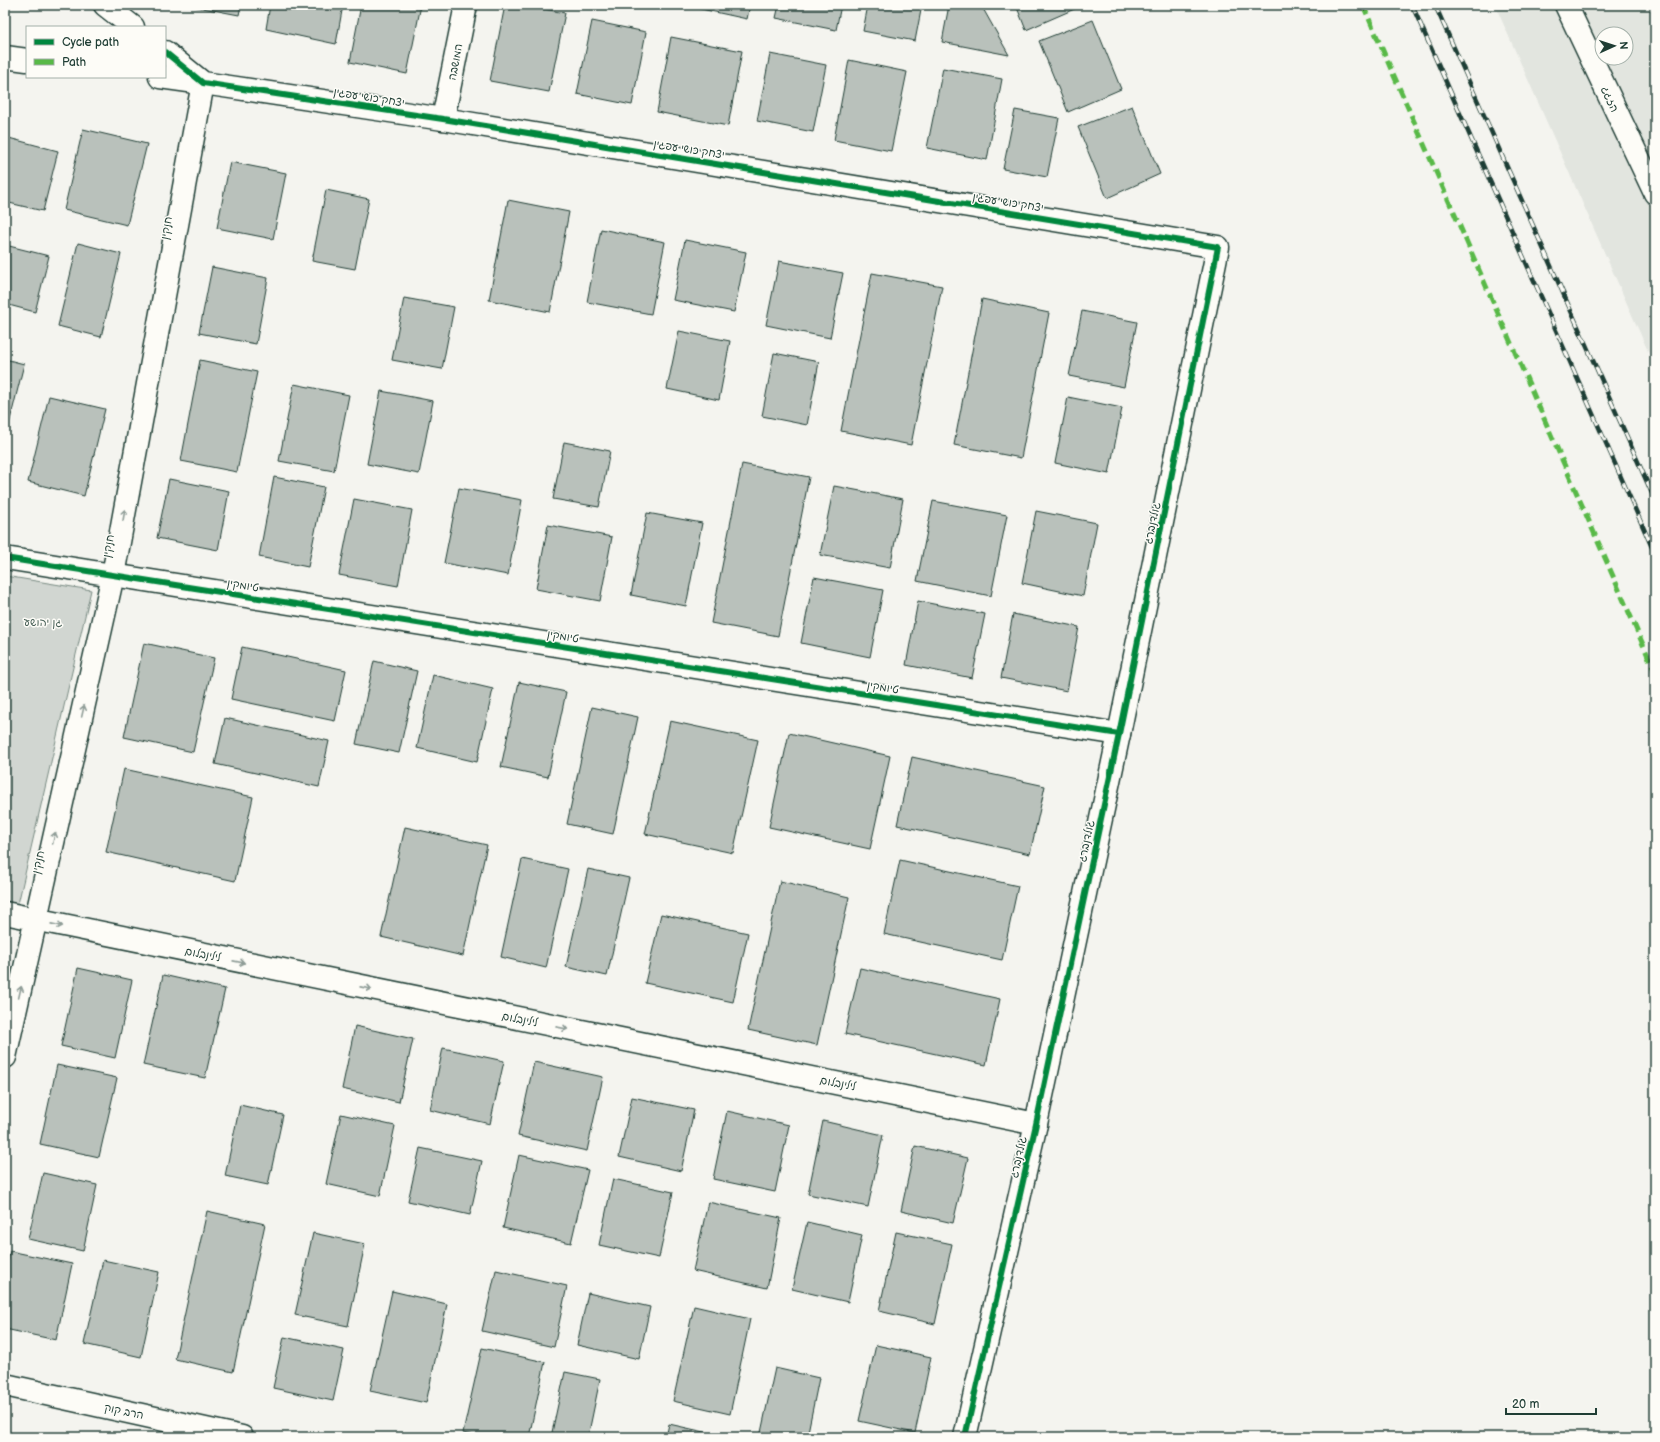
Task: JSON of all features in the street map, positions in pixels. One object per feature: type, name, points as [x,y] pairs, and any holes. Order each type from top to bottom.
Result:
[{"type":"street","points":[[105,5],[132,26]]},
{"type":"street","name":"המושבה","points":[[443,119],[466,5]]},
{"type":"street","name":"הזגג","points":[[1566,5],[1655,193]]},
{"type":"street","points":[[166,53],[203,83]]},
{"type":"street","points":[[5,57],[26,60]]},
{"type":"street","name":"יצחק כושי עפגין","points":[[166,78],[443,119],[1218,247]]},
{"type":"street","name":"חנקין","points":[[5,1057],[113,574],[203,83]]},
{"type":"street","name":"גולדנברג","points":[[965,1437],[1036,1124],[1119,734],[1218,247]]},
{"type":"street","name":"טיומקין","points":[[5,558],[1119,734]]},
{"type":"street","name":"לילינבלום","points":[[5,913],[1036,1124]]},
{"type":"street","name":"הרב קוק","points":[[5,1385],[168,1429],[242,1437]]},
{"type":"shaded area","points":[[1495,5],[1655,5],[1655,367]]},
{"type":"green space","name":"גן יהושע","points":[[5,576],[91,590],[18,904],[5,901]]},
{"type":"building","points":[[187,5],[241,5],[239,15]]},
{"type":"building","points":[[270,5],[343,5],[336,44],[266,29]]},
{"type":"building","points":[[361,5],[421,5],[407,74],[350,62]]},
{"type":"building","points":[[505,5],[522,5],[565,13],[549,92],[490,81]]},
{"type":"building","points":[[683,5],[750,5],[747,19]]},
{"type":"building","points":[[779,5],[841,5],[836,30],[776,18]]},
{"type":"building","points":[[868,5],[922,5],[915,41],[863,31]]},
{"type":"building","points":[[949,5],[981,5],[1009,55],[942,42]]},
{"type":"building","points":[[1016,5],[1078,5],[1079,7],[1026,30]]},
{"type":"building","points":[[1093,20],[1121,89],[1068,112],[1039,41]]},
{"type":"building","points":[[592,21],[646,32],[632,105],[577,94]]},
{"type":"building","points":[[671,37],[742,51],[728,126],[657,112]]},
{"type":"building","points":[[770,54],[826,65],[813,132],[757,121]]},
{"type":"building","points":[[849,60],[907,72],[891,151],[834,140]]},
{"type":"building","points":[[943,68],[1002,79],[987,160],[927,148]]},
{"type":"building","points":[[1132,106],[1160,174],[1107,198],[1078,127]]},
{"type":"building","points":[[1015,110],[1059,118],[1047,177],[1003,169]]},
{"type":"building","points":[[83,129],[147,144],[127,225],[64,210]]},
{"type":"building","points":[[5,137],[58,151],[43,211],[5,202]]},
{"type":"building","points":[[230,162],[286,173],[273,239],[217,228]]},
{"type":"building","points":[[326,190],[369,199],[355,269],[312,261]]},
{"type":"building","points":[[508,200],[569,212],[550,312],[489,300]]},
{"type":"building","points":[[601,229],[665,242],[651,314],[587,302]]},
{"type":"building","points":[[685,240],[746,252],[734,312],[673,300]]},
{"type":"building","points":[[78,243],[121,254],[101,337],[58,326]]},
{"type":"building","points":[[5,245],[49,256],[35,312],[5,304]]},
{"type":"building","points":[[779,261],[843,273],[830,338],[766,325]]},
{"type":"building","points":[[212,267],[268,278],[256,344],[199,333]]},
{"type":"building","points":[[872,273],[942,286],[911,445],[841,431]]},
{"type":"building","points":[[404,298],[454,307],[442,369],[392,360]]},
{"type":"building","points":[[982,299],[1049,313],[1021,458],[954,445]]},
{"type":"building","points":[[1082,311],[1137,322],[1124,387],[1069,376]]},
{"type":"building","points":[[679,331],[730,341],[719,400],[667,389]]},
{"type":"building","points":[[774,353],[819,362],[807,425],[762,416]]},
{"type":"building","points":[[5,359],[24,364],[7,432],[5,431]]},
{"type":"building","points":[[200,360],[257,372],[237,472],[181,461]]},
{"type":"building","points":[[294,384],[349,395],[334,471],[279,461]]},
{"type":"building","points":[[381,391],[433,401],[419,474],[367,464]]},
{"type":"building","points":[[49,396],[105,409],[84,496],[28,482]]},
{"type":"building","points":[[1068,397],[1122,408],[1109,474],[1055,463]]},
{"type":"building","points":[[564,442],[610,451],[599,507],[553,499]]},
{"type":"building","points":[[742,464],[809,477],[778,636],[711,623]]},
{"type":"building","points":[[274,477],[324,487],[308,567],[259,557]]},
{"type":"building","points":[[169,479],[229,491],[218,550],[157,538]]},
{"type":"building","points":[[834,486],[903,499],[890,568],[820,555]]},
{"type":"building","points":[[459,488],[522,500],[508,575],[444,563]]},
{"type":"building","points":[[354,499],[412,510],[398,586],[339,575]]},
{"type":"building","points":[[933,501],[1007,515],[991,596],[917,581]]},
{"type":"building","points":[[1036,511],[1097,523],[1083,596],[1022,583]]},
{"type":"building","points":[[647,513],[702,523],[686,606],[631,595]]},
{"type":"building","points":[[548,525],[612,537],[600,601],[536,589]]},
{"type":"building","points":[[814,577],[883,590],[870,657],[801,643]]},
{"type":"building","points":[[918,601],[985,614],[972,678],[906,665]]},
{"type":"building","points":[[1013,614],[1079,627],[1067,691],[1001,678]]},
{"type":"building","points":[[144,643],[214,658],[193,752],[124,737]]},
{"type":"building","points":[[242,647],[346,670],[335,721],[231,699]]},
{"type":"building","points":[[374,661],[417,671],[399,753],[356,744]]},
{"type":"building","points":[[433,675],[493,689],[477,762],[417,748]]},
{"type":"building","points":[[519,682],[566,692],[548,777],[501,767]]},
{"type":"building","points":[[592,707],[638,717],[613,834],[567,824]]},
{"type":"building","points":[[225,718],[329,741],[319,787],[215,764]]},
{"type":"building","points":[[670,721],[758,740],[733,853],[645,834]]},
{"type":"building","points":[[789,733],[890,756],[870,849],[769,827]]},
{"type":"building","points":[[912,757],[1045,786],[1030,854],[897,825]]},
{"type":"building","points":[[124,769],[253,797],[235,881],[106,852]]},
{"type":"building","points":[[405,827],[487,845],[463,956],[381,937]]},
{"type":"building","points":[[522,859],[568,869],[546,968],[501,957]]},
{"type":"building","points":[[900,860],[1018,886],[1002,960],[884,934]]},
{"type":"building","points":[[588,869],[629,878],[607,976],[566,967]]},
{"type":"building","points":[[780,881],[849,897],[817,1045],[748,1030]]},
{"type":"building","points":[[661,914],[748,933],[733,1002],[645,983]]},
{"type":"building","points":[[78,968],[132,980],[115,1058],[61,1046]]},
{"type":"building","points":[[860,968],[1000,999],[986,1065],[845,1034]]},
{"type":"building","points":[[163,975],[225,989],[205,1078],[143,1065]]},
{"type":"building","points":[[355,1026],[413,1039],[399,1102],[342,1089]]},
{"type":"building","points":[[443,1048],[504,1061],[490,1124],[430,1110]]},
{"type":"building","points":[[534,1062],[603,1077],[587,1151],[518,1136]]},
{"type":"building","points":[[57,1065],[117,1078],[99,1157],[40,1144]]},
{"type":"building","points":[[632,1097],[694,1110],[681,1171],[619,1157]]},
{"type":"building","points":[[240,1105],[283,1115],[268,1185],[225,1176]]},
{"type":"building","points":[[727,1111],[789,1125],[775,1192],[713,1179]]},
{"type":"building","points":[[341,1114],[395,1126],[380,1196],[326,1184]]},
{"type":"building","points":[[823,1121],[883,1135],[868,1207],[808,1194]]},
{"type":"building","points":[[915,1146],[968,1158],[953,1223],[901,1211]]},
{"type":"building","points":[[420,1148],[482,1161],[470,1215],[408,1201]]},
{"type":"building","points":[[519,1155],[588,1170],[571,1243],[503,1228]]},
{"type":"building","points":[[43,1173],[97,1185],[83,1251],[28,1239]]},
{"type":"building","points":[[613,1179],[673,1192],[659,1258],[599,1245]]},
{"type":"building","points":[[708,1202],[781,1218],[767,1288],[693,1271]]},
{"type":"building","points":[[207,1211],[265,1224],[233,1372],[175,1359]]},
{"type":"building","points":[[807,1222],[862,1235],[848,1302],[792,1289]]},
{"type":"building","points":[[896,1232],[952,1244],[935,1324],[879,1311]]},
{"type":"building","points":[[313,1233],[365,1244],[348,1326],[295,1315]]},
{"type":"building","points":[[10,1251],[72,1264],[56,1340],[5,1329],[5,1272]]},
{"type":"building","points":[[103,1260],[159,1272],[141,1357],[84,1344]]},
{"type":"building","points":[[496,1270],[567,1286],[554,1347],[482,1331]]},
{"type":"building","points":[[392,1291],[447,1304],[426,1403],[370,1391]]},
{"type":"building","points":[[588,1293],[650,1307],[639,1359],[577,1345]]},
{"type":"building","points":[[694,1306],[750,1319],[730,1414],[673,1401]]},
{"type":"building","points":[[284,1337],[344,1350],[333,1401],[273,1388]]},
{"type":"building","points":[[876,1345],[931,1357],[915,1433],[859,1421]]},
{"type":"building","points":[[482,1348],[545,1362],[529,1437],[481,1437],[463,1433]]},
{"type":"building","points":[[775,1368],[819,1378],[807,1437],[760,1437]]},
{"type":"building","points":[[565,1372],[600,1379],[588,1437],[551,1437]]},
{"type":"building","points":[[669,1424],[727,1437],[666,1437]]},
{"type":"railway","points":[[1412,5],[1655,554]]},
{"type":"railway","points":[[1435,5],[1655,500]]},
{"type":"marked path","points":[[1363,5],[1655,672]]},
{"type":"cycle path","points":[[166,53],[203,83],[443,119],[1218,247],[1119,734],[1036,1124],[965,1437]]},
{"type":"cycle path","points":[[5,558],[1119,734]]}]
